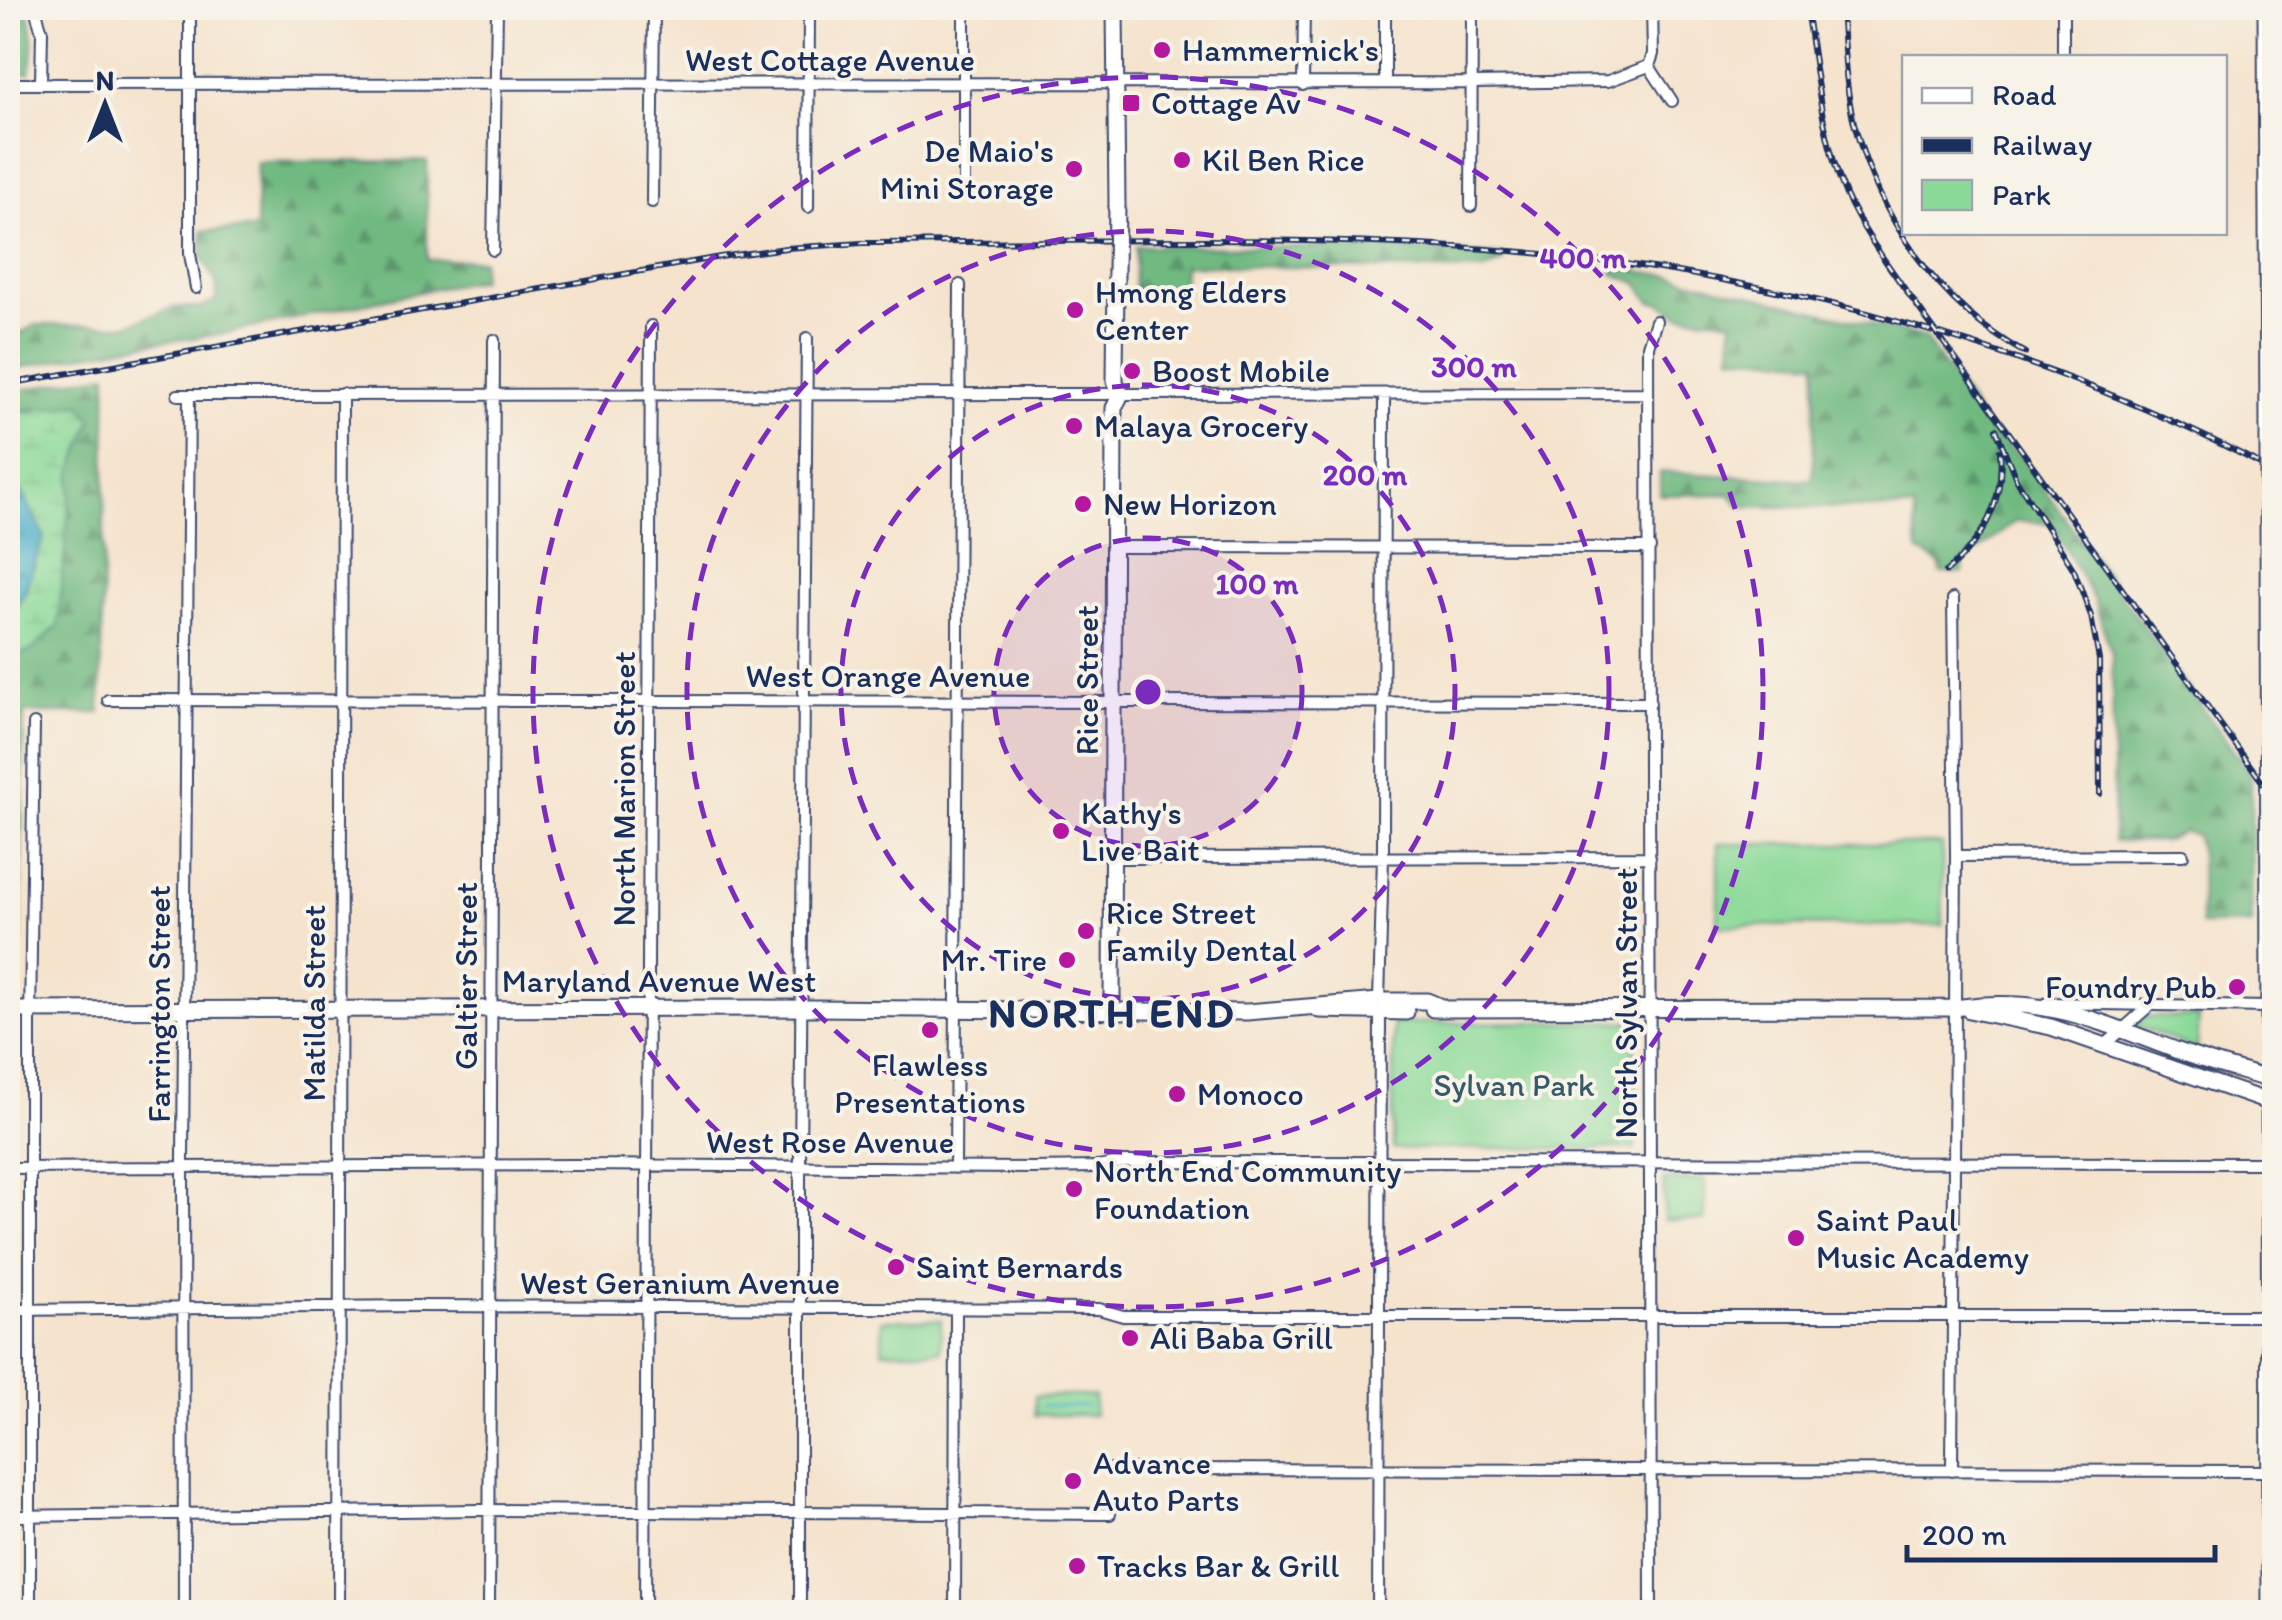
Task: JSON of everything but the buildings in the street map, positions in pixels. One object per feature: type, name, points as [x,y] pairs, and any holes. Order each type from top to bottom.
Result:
[{"type":"main road","name":"Rice Street","points":[[1112,1012],[1115,8]]},
{"type":"main road","points":[[2266,8],[2271,649],[2267,1007],[2271,1080],[2270,1612]]},
{"type":"main road","name":"Maryland Avenue West","points":[[8,1010],[955,1008],[1112,1012],[1379,1008],[1427,1001],[1441,1007],[1955,1008]]},
{"type":"main road","points":[[1955,1008],[1995,1002],[2061,1009],[2271,1080]]},
{"type":"main road","points":[[1955,1008],[2032,1022],[2271,1103]]},
{"type":"street","points":[[36,8],[42,32],[41,84]]},
{"type":"street","points":[[190,8],[190,254],[196,288]]},
{"type":"street","points":[[492,250],[496,8]]},
{"type":"street","points":[[652,202],[654,8]]},
{"type":"street","points":[[808,207],[809,8]]},
{"type":"street","points":[[964,8],[964,193]]},
{"type":"street","points":[[1304,8],[1304,85]]},
{"type":"street","points":[[1385,8],[1385,83]]},
{"type":"street","points":[[1471,206],[1472,8]]},
{"type":"street","points":[[1652,8],[1653,54],[1649,66],[1672,101]]},
{"type":"street","points":[[2063,8],[2063,55]]},
{"type":"street","name":"West Cottage Avenue","points":[[8,84],[1472,84],[1608,81],[1649,66]]},
{"type":"street","points":[[956,1168],[960,285]]},
{"type":"street","name":"North Sylvan Street","points":[[1651,1612],[1648,346],[1656,321]]},
{"type":"street","name":"North Marion Street","points":[[645,1612],[652,326]]},
{"type":"street","points":[[800,1612],[807,338]]},
{"type":"street","name":"Galtier Street","points":[[488,1612],[494,340]]},
{"type":"street","points":[[342,394],[1648,393]]},
{"type":"street","name":"Farrington Street","points":[[184,1612],[183,395],[342,394]]},
{"type":"street","name":"Matilda Street","points":[[339,1612],[342,394]]},
{"type":"street","points":[[1378,1612],[1384,395]]},
{"type":"street","points":[[1115,547],[1650,548]]},
{"type":"street","points":[[1952,1471],[1956,856],[1953,599]]},
{"type":"street","name":"West Orange Avenue","points":[[108,700],[1650,703]]},
{"type":"street","points":[[30,1612],[34,724]]},
{"type":"street","points":[[1956,856],[2183,855]]},
{"type":"street","points":[[1114,858],[1650,857]]},
{"type":"street","points":[[2026,1003],[2267,1007]]},
{"type":"street","points":[[2105,1045],[2148,1007]]},
{"type":"street","name":"West Rose Avenue","points":[[8,1168],[956,1168],[1098,1167],[1124,1162],[1953,1162],[2271,1155]]},
{"type":"street","name":"West Geranium Avenue","points":[[8,1310],[490,1306],[1098,1309],[1123,1316],[2272,1316]]},
{"type":"street","points":[[955,1612],[956,1309]]},
{"type":"street","points":[[1110,1469],[2272,1471]]},
{"type":"street","points":[[8,1516],[489,1510],[1110,1514]]},
{"type":"green space","points":[[8,8],[26,8],[29,15],[33,40],[29,73],[8,73]]},
{"type":"green space","points":[[427,161],[427,260],[482,260],[481,279],[222,334],[124,347],[8,370],[8,341],[35,325],[127,325],[175,307],[200,308],[216,300],[217,284],[202,257],[202,231],[256,229],[257,162]]},
{"type":"green space","points":[[1136,246],[1389,248],[1503,256],[1503,262],[1483,271],[1184,265],[1183,296],[1134,295]]},
{"type":"green space","points":[[1615,268],[1672,276],[1924,337],[1990,432],[2021,457],[2251,775],[2252,924],[2201,925],[2196,835],[2184,832],[2163,841],[2114,841],[2112,654],[2094,600],[2051,523],[2016,521],[1963,562],[1963,572],[1941,573],[1940,564],[1918,551],[1914,509],[1741,506],[1729,494],[1660,495],[1660,472],[1812,480],[1817,362],[1731,355],[1732,320],[1679,315],[1650,301],[1638,283],[1613,274]]},
{"type":"green space","points":[[107,374],[100,713],[24,713],[20,940],[8,940],[8,659],[32,650],[61,569],[72,473],[92,420],[34,408],[8,413],[8,392]]},
{"type":"green space","points":[[81,404],[92,420],[72,473],[58,626],[32,650],[8,659],[8,618],[23,596],[44,536],[8,465],[8,413]]},
{"type":"green space","points":[[1718,844],[1942,844],[1943,925],[1718,926]]},
{"type":"green space","points":[[2146,1017],[2199,1017],[2197,1050],[2137,1026]]},
{"type":"green space","name":"Sylvan Park","points":[[1635,1022],[1635,1148],[1393,1149],[1393,1023]]},
{"type":"green space","points":[[1664,1180],[1705,1180],[1705,1220],[1664,1220]]},
{"type":"green space","points":[[882,1320],[941,1320],[941,1351],[882,1351]]},
{"type":"green space","points":[[1035,1396],[1094,1396],[1094,1415],[1035,1415]]},
{"type":"water","points":[[8,465],[44,536],[23,596],[8,618]]},
{"type":"waterway","points":[[1042,1406],[1087,1406]]},
{"type":"railway","points":[[1806,8],[1831,150],[1860,222],[2263,783]]},
{"type":"railway","points":[[1841,8],[1854,123],[1879,192],[1902,234]]},
{"type":"railway","points":[[1902,235],[1939,284],[1965,310],[2025,353]]},
{"type":"railway","points":[[8,384],[786,248],[862,243],[1106,240],[1430,245],[1610,262],[1708,277],[1904,323],[2093,388],[2274,471]]},
{"type":"railway","points":[[1996,429],[2016,479],[2074,570],[2091,616],[2099,660],[2100,794]]},
{"type":"railway","points":[[1946,572],[1971,546],[1989,519],[1999,487],[2000,451]]},
{"type":"place","name":"Hammernick's","points":[[1162,50]]},
{"type":"place","name":"Cottage Av","points":[[1131,103]]},
{"type":"place","name":"Kil Ben Rice","points":[[1182,160]]},
{"type":"place","name":"De Maio's Mini Storage","points":[[1074,169]]},
{"type":"place","name":"Hmong Elders Center","points":[[1075,310]]},
{"type":"place","name":"Boost Mobile","points":[[1132,371]]},
{"type":"place","name":"Malaya Grocery","points":[[1074,426]]},
{"type":"place","name":"New Horizon","points":[[1083,504]]},
{"type":"place","name":"Kathy's Live Bait","points":[[1061,831]]},
{"type":"place","name":"Rice Street Family Dental","points":[[1086,931]]},
{"type":"place","name":"Mr. Tire","points":[[1067,960]]},
{"type":"place","name":"Foundry Pub","points":[[2237,987]]},
{"type":"place","name":"Flawless Presentations","points":[[930,1030]]},
{"type":"place","name":"Monoco","points":[[1177,1094]]},
{"type":"place","name":"North End Community Foundation","points":[[1074,1189]]},
{"type":"place","name":"Saint Paul Music Academy","points":[[1796,1238]]},
{"type":"place","name":"Saint Bernards","points":[[896,1267]]},
{"type":"place","name":"Ali Baba Grill","points":[[1130,1338]]},
{"type":"place","name":"Advance Auto Parts","points":[[1073,1481]]},
{"type":"place","name":"Tracks Bar & Grill","points":[[1077,1566]]},
{"type":"district","name":"NORTH END","points":[[1112,1012]]}]
